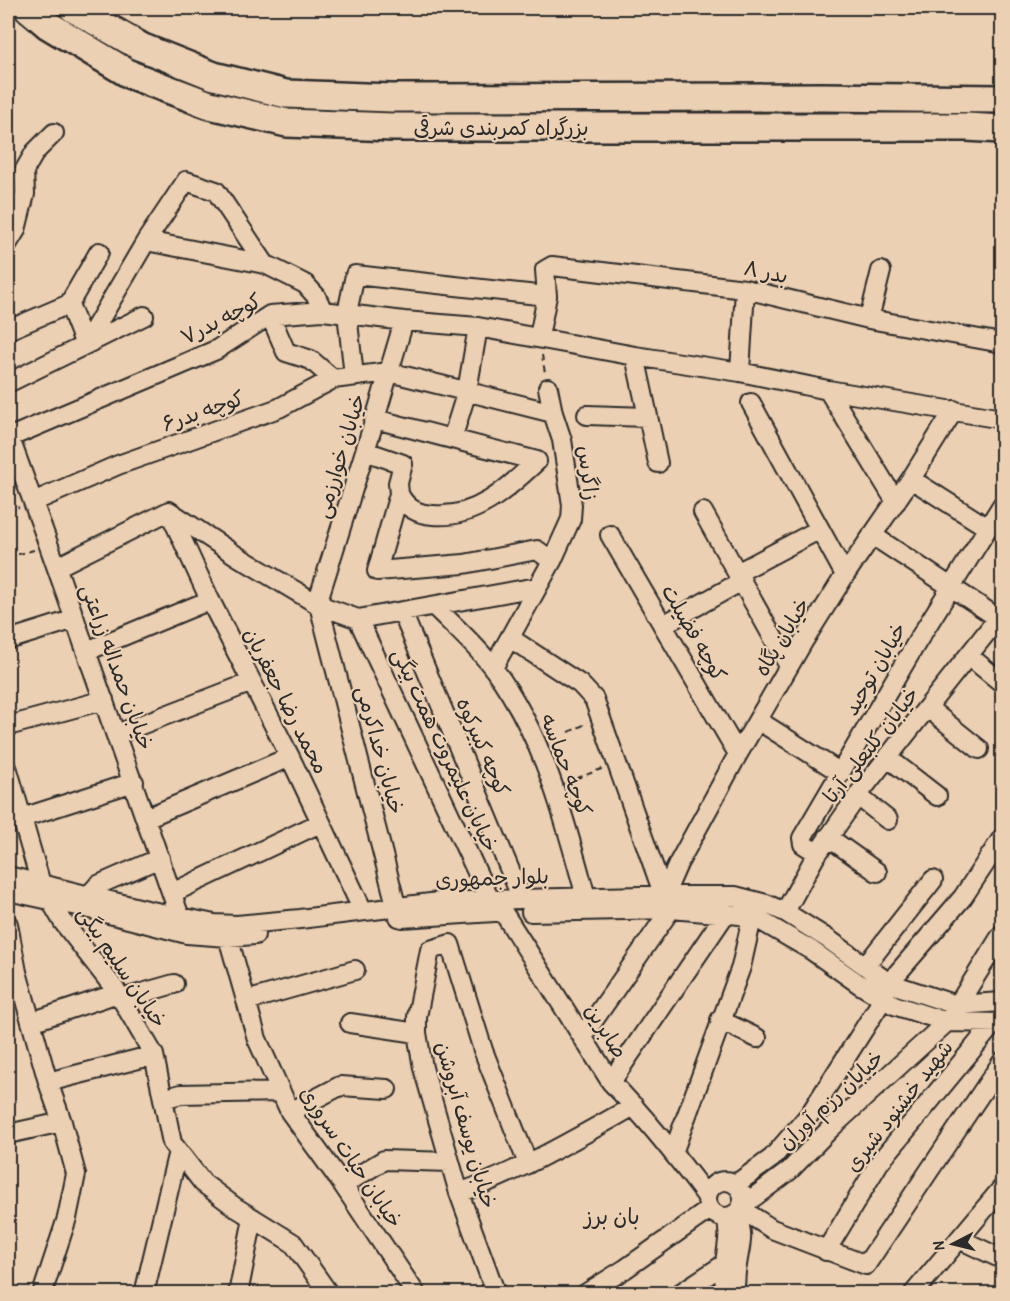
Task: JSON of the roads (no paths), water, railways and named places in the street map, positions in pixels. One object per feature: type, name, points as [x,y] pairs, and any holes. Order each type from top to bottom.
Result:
[{"type":"highway","name":"بزرگراه کمربندی شرقی","points":[[28,8],[48,26],[131,75],[210,105],[287,123],[405,128],[967,127],[1002,129]]},
{"type":"highway","name":"بزرگراه کمربندی شرقی","points":[[73,8],[151,51],[213,76],[286,94],[391,98],[1002,99]]},
{"type":"street","points":[[8,243],[16,230],[25,194],[24,171],[35,152],[54,133]]},
{"type":"street","points":[[85,345],[146,241],[186,181],[216,191],[265,264]]},
{"type":"street","points":[[146,241],[265,264],[305,284],[316,296],[323,311]]},
{"type":"street","points":[[8,330],[69,304],[99,252]]},
{"type":"street","name":"بدر ۸","points":[[547,296],[545,270],[552,266],[745,289],[869,319],[1002,343]]},
{"type":"street","points":[[869,319],[881,271]]},
{"type":"street","points":[[354,376],[347,313],[355,275],[547,296],[539,337]]},
{"type":"street","points":[[740,372],[745,289]]},
{"type":"street","points":[[69,304],[85,345]]},
{"type":"street","name":"کوچه بدر۷","points":[[8,436],[216,350],[270,315],[323,311],[478,327],[1002,419]]},
{"type":"street","points":[[270,315],[286,352],[311,360],[333,379]]},
{"type":"street","points":[[8,383],[144,316]]},
{"type":"street","name":"خیابان خوارزمی","points":[[319,605],[320,594],[404,321]]},
{"type":"street","points":[[452,439],[467,391],[478,327]]},
{"type":"street","points":[[635,356],[658,464]]},
{"type":"street","points":[[389,372],[553,414]]},
{"type":"street","name":"کوچه بدر۶","points":[[33,502],[127,462],[279,408],[333,379],[389,372]]},
{"type":"street","name":"زاگرس","points":[[493,668],[552,561],[571,519],[572,505],[562,440],[553,414],[548,388]]},
{"type":"street","points":[[828,390],[896,502]]},
{"type":"street","points":[[751,403],[845,575]]},
{"type":"street","name":"خیابان پگاه","points":[[582,1037],[668,902],[678,864],[789,666],[845,575],[896,502],[954,410]]},
{"type":"street","points":[[587,415],[647,417]]},
{"type":"street","points":[[375,419],[537,461],[510,486],[471,511],[459,514],[422,514],[404,504],[399,494]]},
{"type":"street","name":"خیابان حمداله زراعتی","points":[[8,436],[117,734],[180,917]]},
{"type":"street","points":[[365,451],[403,464],[398,483],[399,494],[377,571],[464,564],[537,550],[552,561]]},
{"type":"street","points":[[911,479],[988,528]]},
{"type":"street","name":"خیابان توحید","points":[[817,853],[804,844],[802,838],[917,642],[1002,505]]},
{"type":"street","points":[[57,567],[169,511],[237,556],[319,605],[358,619],[537,587]]},
{"type":"street","name":"محمد رضا جعفریان","points":[[169,511],[210,600],[290,757],[363,911]]},
{"type":"street","points":[[703,512],[789,666]]},
{"type":"street","points":[[663,626],[739,577],[820,530]]},
{"type":"street","points":[[872,535],[1000,615]]},
{"type":"street","name":"کوچه فضیلت","points":[[610,536],[738,754]]},
{"type":"street","points":[[87,651],[210,600]]},
{"type":"street","name":"خیابان خداکرمی","points":[[319,605],[398,913]]},
{"type":"street","name":"کوچه حماسه","points":[[434,606],[493,668],[538,744],[586,897]]},
{"type":"street","name":"کوچه کبیرکوه","points":[[402,612],[522,899]]},
{"type":"street","name":"خیابان کلبعلی آرتا","points":[[785,912],[828,837],[1000,615]]},
{"type":"street","points":[[8,640],[75,619]]},
{"type":"street","name":"خیابان علیمروت همت بیگی","points":[[358,619],[497,906]]},
{"type":"street","points":[[510,638],[580,684],[594,699],[668,902]]},
{"type":"street","points":[[969,656],[1002,683]]},
{"type":"street","points":[[117,734],[252,682]]},
{"type":"street","points":[[8,726],[104,700]]},
{"type":"street","points":[[928,708],[979,748]]},
{"type":"street","points":[[759,721],[841,772]]},
{"type":"street","points":[[146,818],[290,757]]},
{"type":"street","points":[[888,758],[937,796]]},
{"type":"street","name":"خیابان سلیم بیگی","points":[[8,770],[41,884],[63,922],[120,996],[154,1055],[172,1143],[203,1184],[293,1243],[329,1293]]},
{"type":"street","points":[[22,818],[134,782]]},
{"type":"street","points":[[858,796],[888,820]]},
{"type":"street","points":[[172,893],[320,823]]},
{"type":"street","points":[[828,837],[877,872]]},
{"type":"street","name":"خیابان رزم آوران","points":[[725,1205],[743,1198],[736,1184],[772,1158],[810,1114],[886,991],[963,897],[996,863],[1002,838]]},
{"type":"street","points":[[89,895],[98,885],[160,858]]},
{"type":"street","name":"بلوار جمهوری","points":[[8,876],[214,924],[237,925],[363,911],[398,913]]},
{"type":"street","points":[[866,965],[933,880]]},
{"type":"street","name":"بلوار جمهوری","points":[[8,891],[187,934],[228,937],[398,913],[447,900],[497,906],[668,902],[735,897],[755,910],[761,921],[886,991],[956,1005]]},
{"type":"street","name":"بلوار جمهوری","points":[[497,906],[522,899],[586,897],[668,902],[726,913],[755,910],[785,912],[866,965],[894,1005],[947,1022],[998,1023]]},
{"type":"street","name":"صابرین","points":[[497,906],[611,1082],[678,1158],[725,1205]]},
{"type":"street","points":[[678,1158],[720,1020],[741,967],[755,910]]},
{"type":"street","points":[[611,1082],[726,913]]},
{"type":"street","points":[[8,924],[17,972],[48,1082],[63,1122],[75,1174],[67,1218],[42,1293]]},
{"type":"street","name":"خیابان رزم آوران","points":[[585,1293],[725,1205],[789,1171],[831,1128],[947,1022],[1002,934]]},
{"type":"street","name":"خیابان حیات سروری","points":[[228,937],[256,1039],[290,1112],[416,1293]]},
{"type":"street","name":"خیابان یوسف آبروشن","points":[[496,1293],[459,1193],[423,1068],[417,1033],[417,1017],[430,950],[450,944],[483,1050],[528,1164]]},
{"type":"street","points":[[246,1001],[355,970]]},
{"type":"street","points":[[31,1022],[120,996],[174,984]]},
{"type":"street","points":[[956,1005],[1002,1002]]},
{"type":"street","points":[[720,1020],[757,1038]]},
{"type":"street","points":[[350,1023],[417,1033]]},
{"type":"street","name":"شهید خشنود شیری","points":[[826,1251],[879,1163],[998,1023]]},
{"type":"street","points":[[48,1082],[154,1055]]},
{"type":"street","points":[[725,1205],[772,1229],[866,1265],[1002,1062]]},
{"type":"street","points":[[290,1112],[340,1086],[387,1089]]},
{"type":"street","points":[[163,1099],[181,1094],[280,1092]]},
{"type":"street","points":[[459,1193],[493,1181],[528,1164],[634,1106]]},
{"type":"street","points":[[8,1134],[63,1122]]},
{"type":"street","points":[[144,1293],[178,1151]]},
{"type":"street","points":[[772,1158],[789,1171]]},
{"type":"street","points":[[343,1185],[384,1160],[450,1162]]},
{"type":"street","points":[[913,1293],[1002,1188]]},
{"type":"street","points":[[725,1205],[729,1229],[723,1265],[727,1293]]},
{"type":"street","points":[[725,1205],[743,1234],[734,1293]]},
{"type":"street","points":[[238,1293],[253,1218]]},
{"type":"street","points":[[959,1239],[1002,1259]]},
{"type":"street","points":[[679,1293],[723,1265]]},
{"type":"district","name":"بان برز","points":[[612,1216]]}]
